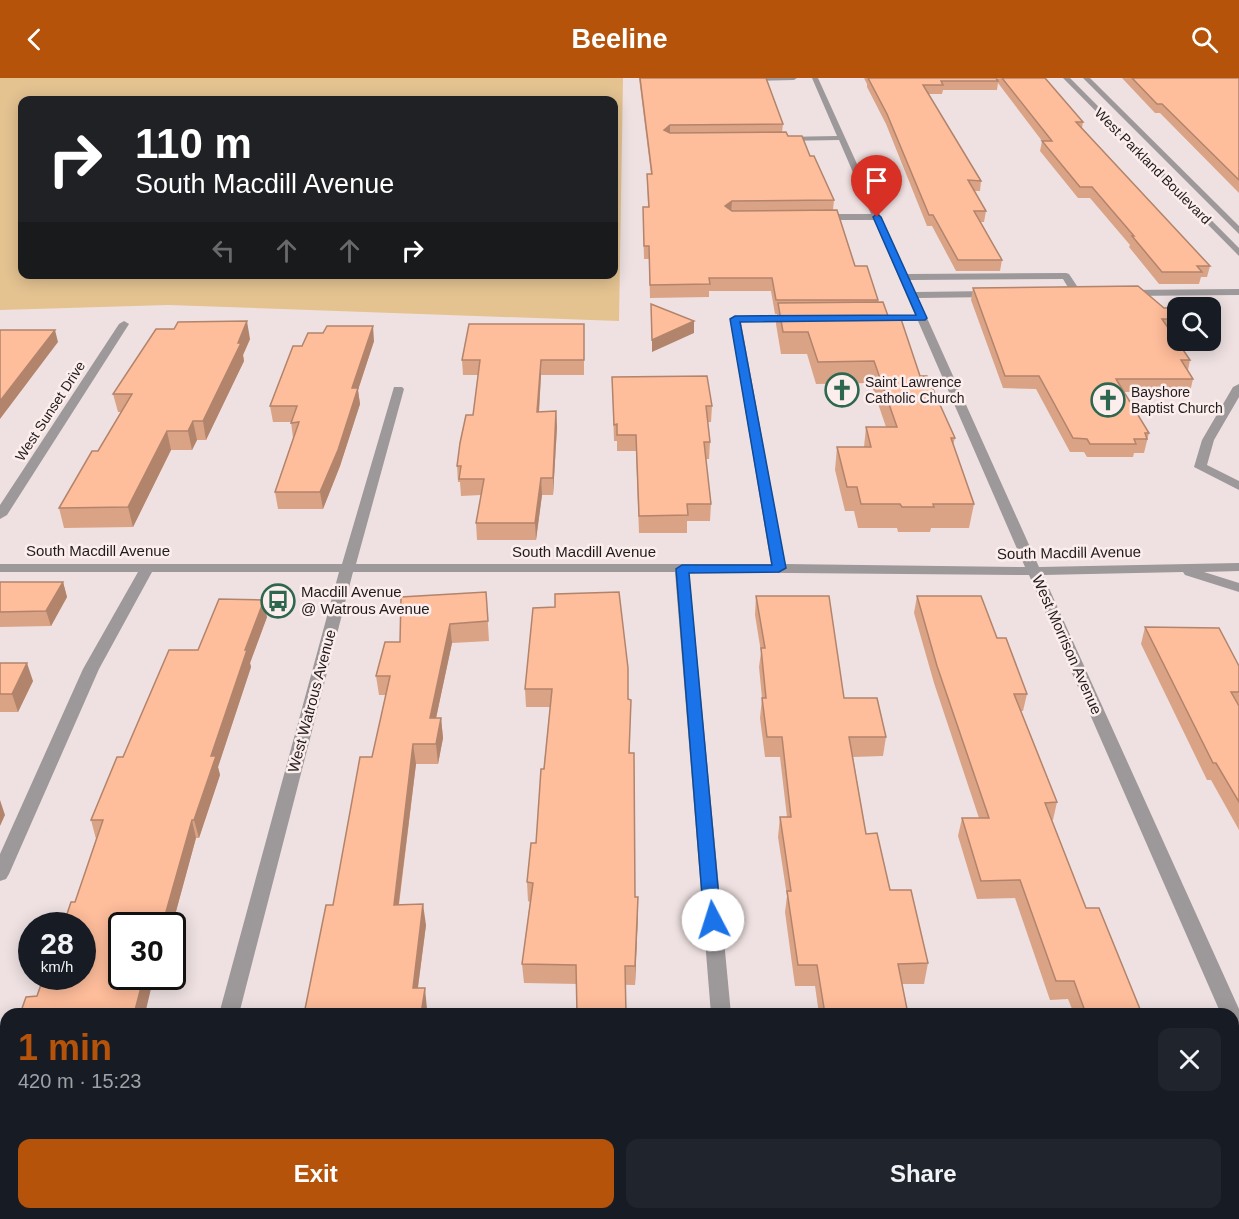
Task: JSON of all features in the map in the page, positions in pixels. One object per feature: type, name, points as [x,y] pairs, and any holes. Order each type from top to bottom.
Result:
[{"type":"street","points":[[736,79],[794,78]]},
{"type":"street","name":"West Morrison Avenue","points":[[815,78],[1228,1008]]},
{"type":"street","name":"West Parkland Boulevard","points":[[1066,78],[1239,253]]},
{"type":"street","name":"West Parkland Boulevard","points":[[1086,78],[1239,231]]},
{"type":"street","points":[[773,139],[842,138]]},
{"type":"street","points":[[810,218],[877,217]]},
{"type":"street","points":[[903,277],[1066,276],[1080,292],[1065,292]]},
{"type":"street","points":[[1116,293],[1239,292]]},
{"type":"street","points":[[912,295],[1009,293]]},
{"type":"street","points":[[1139,293],[1154,308]]},
{"type":"street","points":[[779,568],[735,319],[805,318]]},
{"type":"street","points":[[875,318],[922,318]]},
{"type":"street","name":"West Sunset Drive","points":[[0,515],[124,324]]},
{"type":"street","points":[[1239,387],[1208,440],[1200,467],[1239,486]]},
{"type":"street","name":"West Watrous Avenue","points":[[231,1008],[398,389]]},
{"type":"street","name":"South Macdill Avenue","points":[[0,568],[779,568],[1035,571],[1239,567]]},
{"type":"street","points":[[0,874],[91,669],[147,568]]},
{"type":"street","points":[[1179,568],[1239,588]]},
{"type":"street","points":[[682,569],[720,1008]]},
{"type":"shaded area","points":[[0,78],[623,78],[619,321],[168,305],[0,310]]},
{"type":"building","points":[[640,78],[766,78],[783,124],[670,125],[664,130],[670,133],[786,132],[788,136],[802,136],[834,200],[732,201],[725,206],[732,211],[837,210],[855,266],[867,266],[878,300],[776,300],[772,278],[709,278],[710,284],[650,285],[649,246],[644,246],[643,207],[649,207],[647,174],[652,174]]},
{"type":"building","points":[[868,78],[996,78],[998,81],[941,81],[943,85],[923,85],[981,181],[968,180],[986,211],[974,211],[1002,260],[958,260],[933,215],[929,215],[887,114]]},
{"type":"building","points":[[1002,78],[1045,78],[1083,122],[1076,122],[1210,266],[1197,266],[1202,272],[1162,272],[1092,187],[1080,187],[1042,141],[1052,141]]},
{"type":"building","points":[[1132,78],[1239,78],[1239,180],[1162,104],[1157,104]]},
{"type":"building","points":[[1138,286],[1164,308],[1167,308],[1167,319],[1162,319],[1167,326],[1167,351],[1184,351],[1190,360],[1181,360],[1193,379],[1116,379],[1149,433],[1145,433],[1147,439],[1134,439],[1136,444],[1090,444],[1087,439],[1073,438],[1039,376],[1005,376],[973,288]]},
{"type":"building","points":[[883,302],[888,316],[900,316],[920,376],[927,376],[955,438],[951,438],[974,504],[902,507],[900,504],[861,504],[857,487],[847,487],[837,447],[871,447],[866,427],[897,427],[874,361],[818,362],[808,332],[783,332],[778,303]]},
{"type":"building","points":[[651,304],[694,321],[652,340]]},
{"type":"building","points":[[247,321],[238,343],[241,343],[203,421],[193,421],[188,431],[167,431],[128,507],[59,508],[92,451],[98,451],[132,394],[113,394],[156,329],[174,329],[178,322]]},
{"type":"building","points":[[469,324],[584,324],[584,360],[541,360],[537,412],[556,411],[553,478],[541,478],[535,523],[476,523],[484,479],[459,479],[461,466],[457,466],[460,443],[466,415],[473,415],[480,360],[462,360]]},
{"type":"building","points":[[327,326],[373,326],[352,388],[358,388],[338,450],[320,492],[275,492],[299,422],[291,423],[297,406],[270,406],[293,346],[302,346],[308,333],[323,333]]},
{"type":"building","points":[[0,330],[55,330],[0,401]]},
{"type":"building","points":[[707,376],[712,406],[706,406],[710,442],[704,442],[711,504],[687,504],[688,515],[639,516],[636,435],[617,435],[617,424],[614,425],[612,377]]},
{"type":"building","points":[[0,582],[63,582],[46,611],[0,612]]},
{"type":"building","points":[[486,592],[488,621],[450,624],[430,718],[441,718],[436,744],[413,744],[394,905],[423,904],[413,988],[425,988],[422,1008],[305,1008],[326,905],[333,905],[360,757],[372,757],[390,676],[376,676],[385,642],[400,642],[401,597]]},
{"type":"building","points":[[619,592],[628,668],[628,699],[631,700],[629,753],[634,753],[635,897],[638,897],[635,966],[625,966],[626,1008],[577,1008],[576,965],[522,964],[533,883],[527,882],[531,843],[536,843],[541,769],[544,769],[552,689],[525,689],[533,608],[555,607],[555,594]]},
{"type":"building","points":[[756,596],[829,596],[844,698],[877,698],[886,737],[849,737],[866,834],[877,833],[890,890],[911,890],[928,963],[898,964],[907,1008],[824,1008],[817,965],[798,965],[787,891],[791,891],[780,817],[791,817],[782,737],[767,737],[762,698],[766,698],[761,648],[765,648]]},
{"type":"building","points":[[917,596],[981,596],[997,638],[1006,638],[1027,694],[1014,694],[1057,802],[1045,803],[1086,908],[1099,908],[1140,1008],[1084,1008],[1074,981],[1056,981],[1020,880],[981,881],[962,818],[989,818],[937,666]]},
{"type":"building","points":[[219,599],[264,600],[245,650],[247,650],[211,756],[216,756],[194,820],[192,820],[166,912],[108,912],[108,990],[140,990],[136,1008],[22,1008],[26,997],[37,996],[39,990],[96,990],[96,912],[68,912],[71,902],[75,902],[103,820],[91,820],[117,757],[123,757],[169,650],[198,650]]},
{"type":"building","points":[[1145,627],[1219,628],[1239,666],[1239,692],[1231,692],[1239,706],[1239,802],[1216,763],[1213,763]]},
{"type":"building","points":[[0,663],[27,663],[12,694],[0,694]]},
{"type":"place","name":"Saint Lawrence Catholic Church","points":[[842,390]]},
{"type":"place","name":"Bayshore Baptist Church","points":[[1108,400]]},
{"type":"place","name":"Macdill Avenue @ Watrous Avenue","points":[[278,601]]},
{"type":"route","points":[[713,920],[682,569],[779,568],[735,319],[922,318],[877,217]]}]
